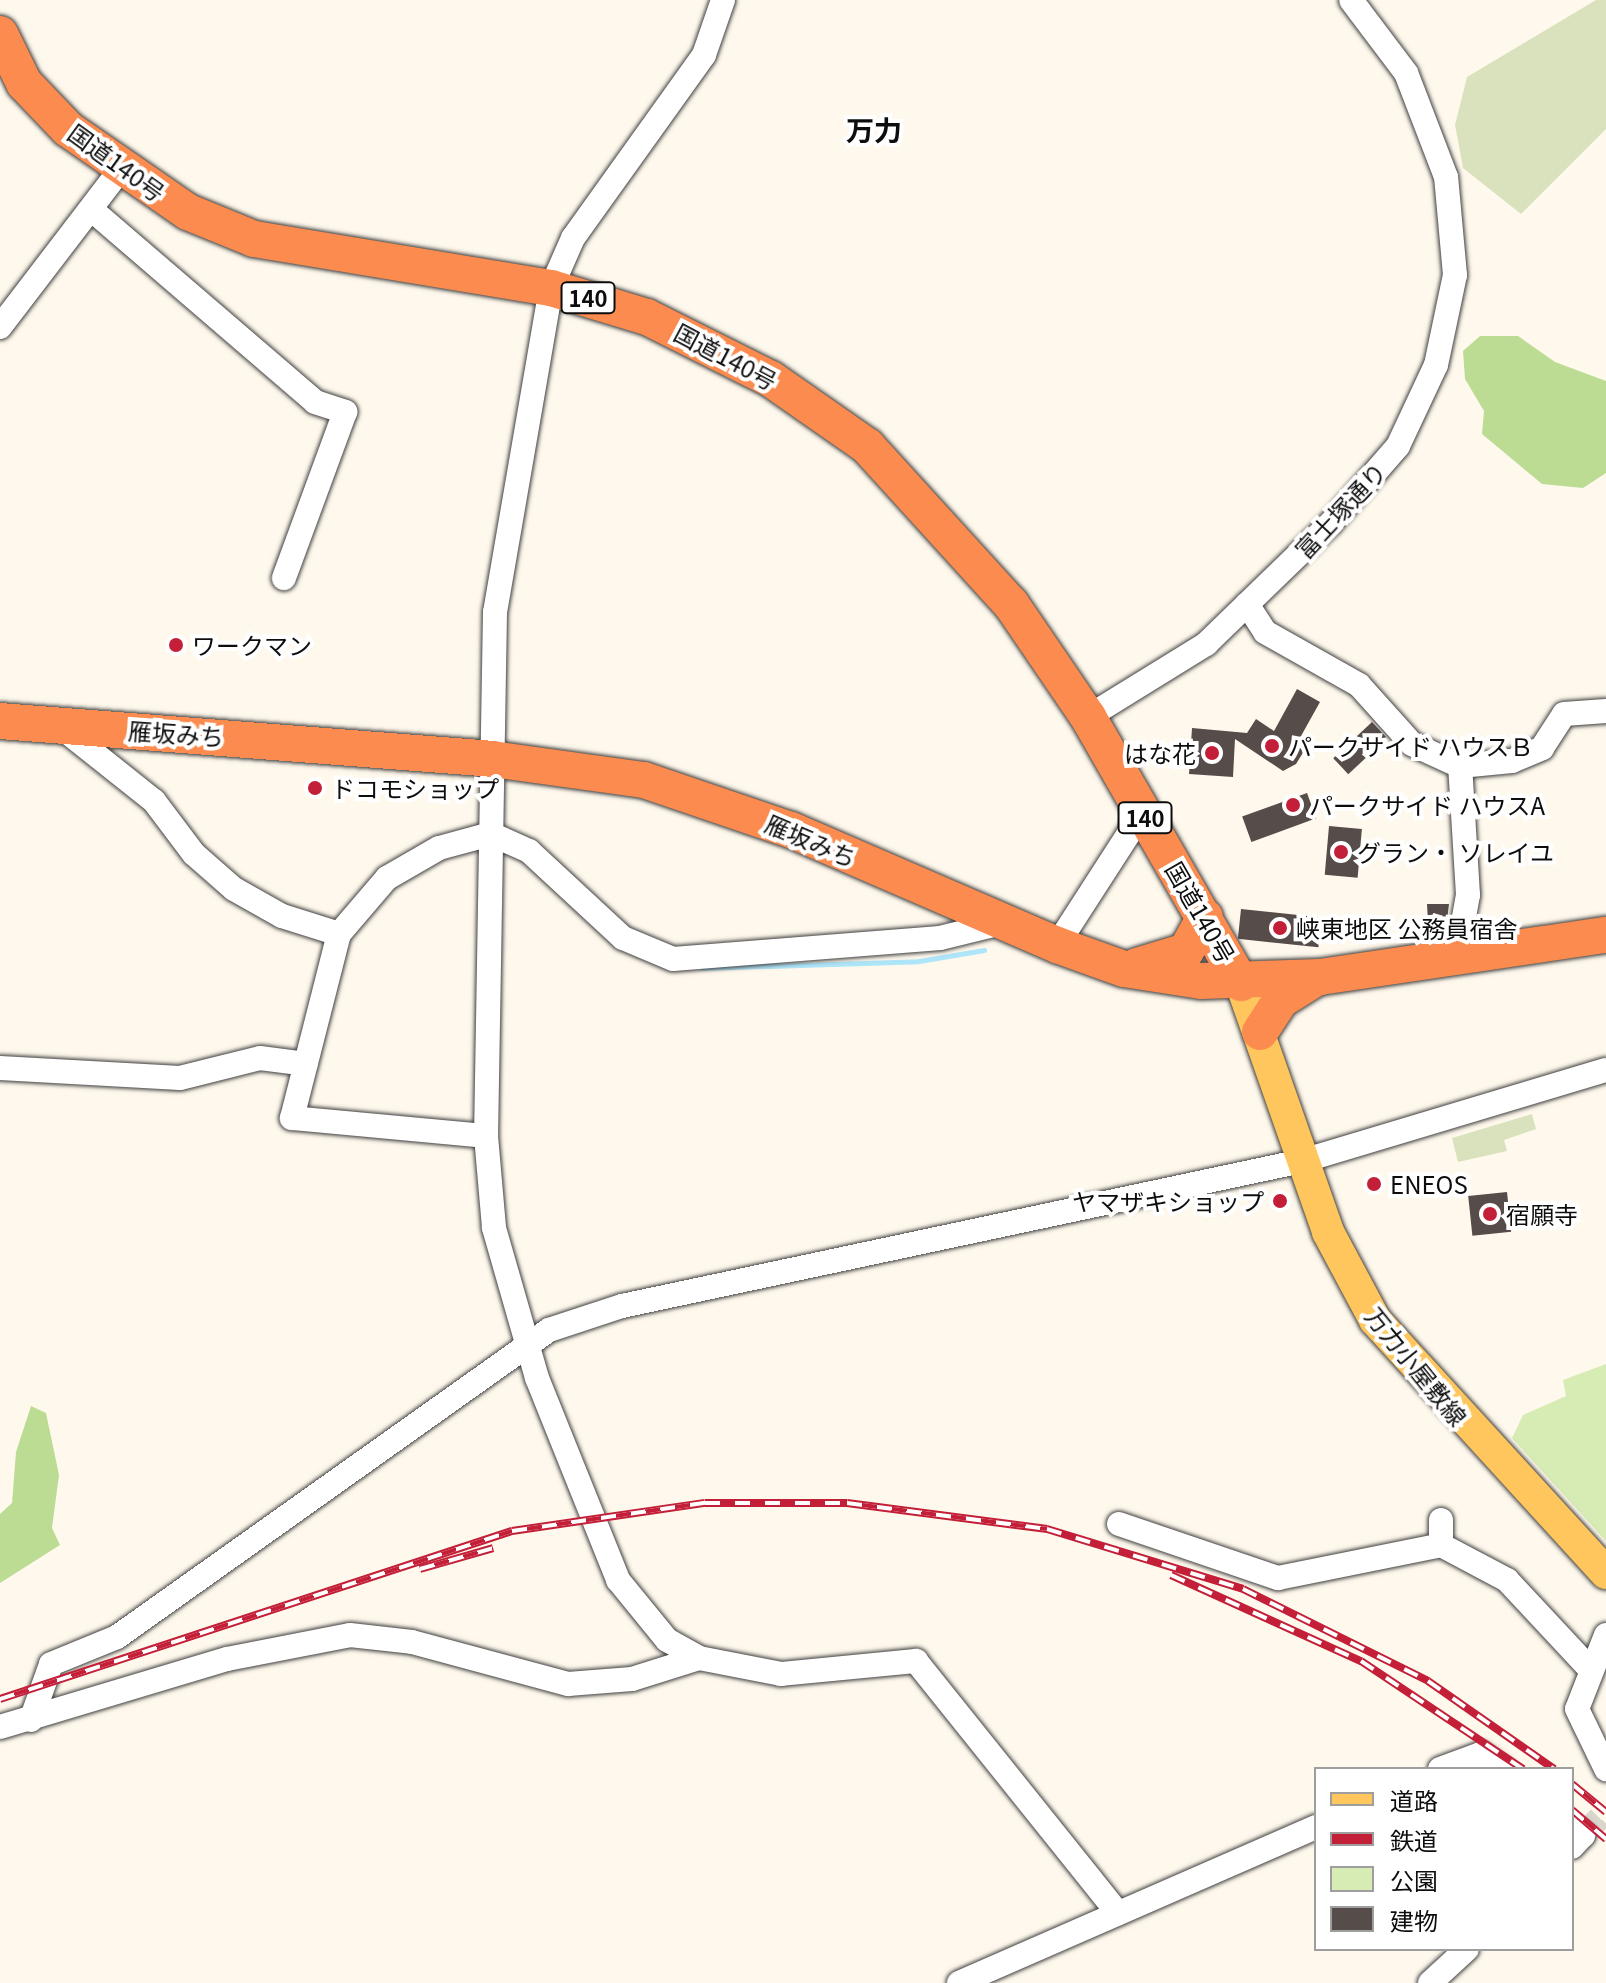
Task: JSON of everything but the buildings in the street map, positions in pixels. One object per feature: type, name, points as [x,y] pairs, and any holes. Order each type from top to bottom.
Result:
[{"type":"highway","name":"国道140号","points":[[1,38],[24,83],[120,170],[188,212],[254,239],[551,288],[712,344],[867,446],[1011,604],[1088,717],[1241,983]]},
{"type":"highway","name":"雁坂みち","points":[[0,721],[492,759],[644,780],[708,798],[1001,923],[1124,969],[1241,983],[1320,977],[1606,935]]},
{"type":"highway","points":[[1124,969],[1186,951],[1205,917]]},
{"type":"highway","points":[[1260,1032],[1281,1000],[1320,977]]},
{"type":"main road","name":"万力小屋敷線","points":[[1241,983],[1302,1161],[1341,1260],[1375,1320],[1606,1573]]},
{"type":"street","points":[[723,0],[704,55],[573,238],[551,288],[495,612],[486,1136],[494,1228],[527,1345],[618,1580],[667,1640],[699,1658],[781,1674],[916,1661],[1118,1913]]},
{"type":"street","name":"富士塚通り","points":[[1088,717],[1206,644],[1372,481],[1398,446],[1421,405],[1447,321],[1453,231],[1438,145],[1406,73],[1351,0]]},
{"type":"street","points":[[0,327],[120,170]]},
{"type":"street","points":[[92,210],[315,402],[345,412],[284,578]]},
{"type":"street","points":[[1247,604],[1265,632],[1359,685],[1412,744],[1460,766],[1512,761],[1542,748],[1564,714],[1606,711]]},
{"type":"street","points":[[57,724],[154,801],[194,854],[234,889],[282,916],[339,934]]},
{"type":"street","points":[[1457,956],[1468,895],[1460,766]]},
{"type":"street","points":[[1057,945],[1142,813]]},
{"type":"street","points":[[486,1136],[292,1118],[339,934],[387,878],[439,848],[491,834],[529,851],[623,938],[673,959],[940,938],[1001,923]]},
{"type":"street","points":[[0,1068],[180,1078],[260,1058],[306,1064]]},
{"type":"street","points":[[31,1720],[51,1664],[117,1637],[549,1330],[622,1306],[1302,1161],[1606,1070]]},
{"type":"street","points":[[1441,1520],[1441,1545]]},
{"type":"street","points":[[1119,1524],[1278,1578],[1441,1545],[1507,1580],[1588,1667]]},
{"type":"street","points":[[0,1727],[227,1659],[350,1635],[412,1642],[568,1684],[632,1679],[699,1658]]},
{"type":"street","points":[[1606,1635],[1588,1667],[1577,1709],[1606,1769]]},
{"type":"street","points":[[1445,1767],[1481,1754],[1499,1767]]},
{"type":"street","points":[[959,1983],[1314,1828]]},
{"type":"street","points":[[1430,1983],[1465,1951]]},
{"type":"green space","points":[[1596,0],[1606,0],[1606,129],[1521,214],[1463,168],[1455,125],[1467,77]]},
{"type":"green space","points":[[1480,336],[1518,336],[1555,362],[1606,381],[1606,473],[1583,488],[1542,484],[1482,434],[1484,411],[1465,379],[1463,351]]},
{"type":"green space","points":[[1532,1114],[1536,1129],[1504,1140],[1507,1151],[1458,1162],[1452,1138]]},
{"type":"green space","points":[[1606,1364],[1606,1541],[1512,1438],[1523,1415],[1566,1396],[1563,1380]]},
{"type":"green space","points":[[31,1406],[46,1413],[59,1475],[52,1528],[60,1545],[0,1583],[0,1514],[12,1503],[16,1452]]},
{"type":"waterway","points":[[702,968],[919,961],[984,950]]},
{"type":"tunnel","points":[[1583,1835],[1606,1811]]},
{"type":"railway","points":[[0,1699],[512,1531],[705,1503],[847,1503],[1047,1529],[1243,1589],[1428,1681],[1551,1767]]},
{"type":"railway","points":[[420,1569],[493,1548]]},
{"type":"railway","points":[[1171,1575],[1361,1661],[1520,1767]]},
{"type":"railway","points":[[1574,1786],[1606,1812]]},
{"type":"railway","points":[[1574,1812],[1606,1839]]},
{"type":"place","name":"ワークマン","points":[[176,645]]},
{"type":"place","name":"パークサイド ハウスＢ","points":[[1272,746]]},
{"type":"place","name":"はな花","points":[[1212,753]]},
{"type":"place","name":"ドコモショップ","points":[[315,788]]},
{"type":"place","name":"パークサイド ハウスA","points":[[1293,805]]},
{"type":"place","name":"グラン・ ソレイユ","points":[[1341,852]]},
{"type":"place","name":"峡東地区 公務員宿舎","points":[[1280,928]]},
{"type":"place","name":"ENEOS","points":[[1374,1184]]},
{"type":"place","name":"ヤマザキショップ","points":[[1280,1201]]},
{"type":"place","name":"宿願寺","points":[[1490,1214]]},
{"type":"district","name":"万力","points":[[874,129]]}]
